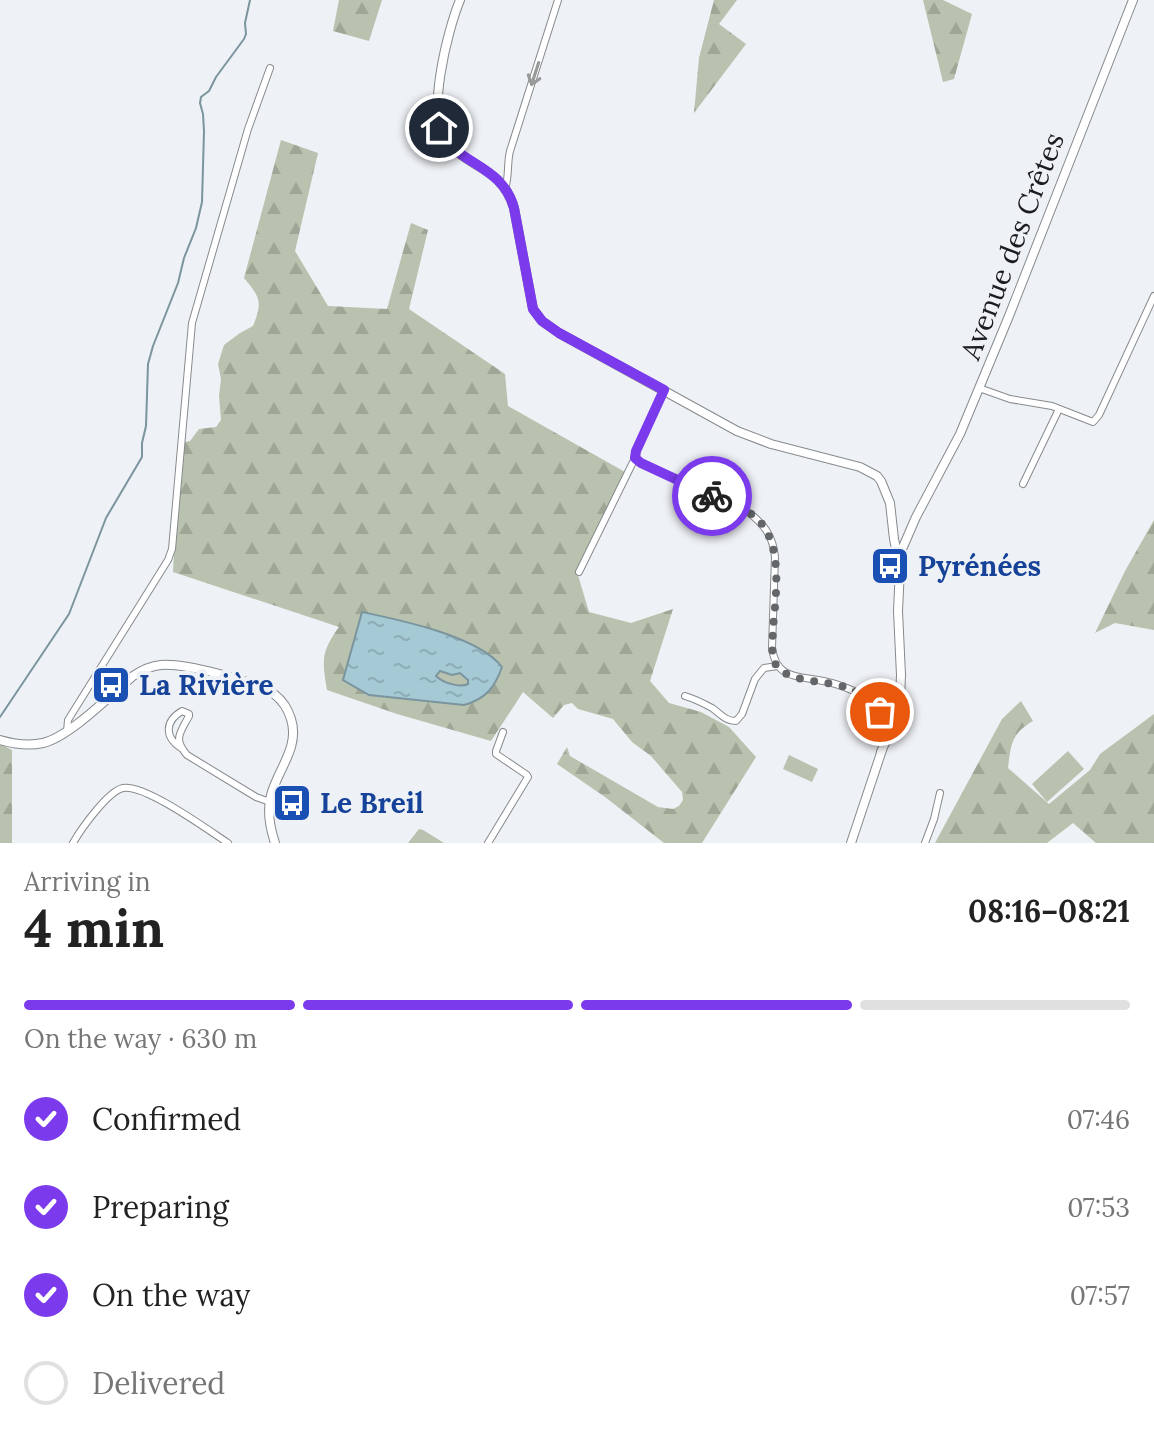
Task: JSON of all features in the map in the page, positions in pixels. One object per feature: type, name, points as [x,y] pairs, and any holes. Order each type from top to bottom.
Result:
[{"type":"street","points":[[460,0],[445,46],[439,128],[448,144],[487,170],[505,188],[514,208],[533,309],[538,317],[559,333],[751,437],[849,463],[868,470],[885,486],[899,558],[900,688],[893,719],[851,843]]},
{"type":"street","points":[[505,188],[510,151],[558,0]]},
{"type":"street","name":"Avenue des Crêtes","points":[[899,558],[954,448],[1133,0]]},
{"type":"street","points":[[67,732],[68,720],[172,549],[192,323],[248,129],[270,68]]},
{"type":"street","points":[[979,388],[1010,399],[1042,403],[1093,422],[1154,296]]},
{"type":"street","points":[[579,572],[635,458],[664,390]]},
{"type":"street","points":[[1023,484],[1059,409]]},
{"type":"street","points":[[635,458],[757,518],[768,531],[774,547],[772,648],[778,666],[792,676],[853,690],[883,715],[893,719]]},
{"type":"street","name":"Avenue des Crêtes","points":[[899,558],[924,504]]},
{"type":"street","points":[[892,513],[890,540],[899,558]]},
{"type":"street","points":[[894,539],[907,540]]},
{"type":"street","points":[[0,740],[40,744],[53,739],[67,732],[141,670],[154,666],[176,666],[249,684],[280,699],[292,724],[290,752],[270,802],[270,827],[278,843]]},
{"type":"street","points":[[685,696],[705,704],[729,721],[736,721],[742,714],[755,679],[764,668],[778,666]]},
{"type":"street","points":[[181,748],[178,738],[180,729],[189,716],[182,711],[172,719],[168,728],[168,736],[173,743],[187,755],[256,797],[270,802]]},
{"type":"street","points":[[488,843],[528,777],[496,754],[503,732]]},
{"type":"street","points":[[73,843],[99,808],[114,792],[123,788],[133,788],[167,804],[217,840],[228,843]]},
{"type":"street","points":[[925,843],[940,793]]},
{"type":"green space","points":[[339,0],[382,0],[369,41],[333,31]]},
{"type":"green space","points":[[714,0],[737,0],[719,24],[746,44],[694,113],[699,58]]},
{"type":"green space","points":[[923,0],[943,0],[972,14],[954,79],[943,82]]},
{"type":"green space","points":[[281,140],[318,153],[295,251],[328,306],[387,309],[411,223],[428,230],[409,309],[505,374],[508,406],[625,472],[577,572],[589,612],[631,623],[673,609],[650,681],[669,703],[701,712],[729,727],[756,757],[702,843],[664,843],[557,764],[567,747],[570,756],[658,807],[673,809],[679,806],[683,800],[682,792],[613,719],[578,709],[572,703],[564,705],[553,718],[523,692],[491,741],[397,714],[327,690],[324,657],[339,627],[173,572],[180,443],[190,441],[199,429],[216,427],[221,420],[218,364],[224,345],[253,326],[256,318],[258,300],[244,278]]},
{"type":"green space","points":[[1154,520],[1154,630],[1115,623],[1095,633],[1125,571]]},
{"type":"green space","points":[[1021,701],[1033,721],[1020,730],[1013,740],[1008,768],[1049,804],[1090,770],[1100,754],[1154,714],[1154,843],[1096,843],[1073,823],[1047,843],[935,843],[1002,719]]},
{"type":"green space","points":[[0,744],[12,750],[12,843],[0,843]]},
{"type":"green space","points":[[1068,751],[1084,769],[1047,802],[1032,784]]},
{"type":"green space","points":[[789,755],[818,769],[812,782],[783,769]]},
{"type":"green space","points":[[419,829],[423,830],[444,843],[408,843]]},
{"type":"water","points":[[362,612],[457,638],[491,656],[502,667],[489,691],[464,705],[369,695],[343,680]],"holes":[[[440,671],[452,675],[460,673],[468,684],[452,684],[436,676]]]},
{"type":"waterway","points":[[0,717],[69,614],[106,518],[142,457],[148,364],[178,283],[202,202],[204,131],[201,97],[209,91],[244,39],[250,0]]},
{"type":"way so far","points":[[712,496],[748,512],[768,531],[775,557],[772,648],[776,664],[792,676],[853,690],[880,712]]},
{"type":"place","name":"Pyrénées","points":[[890,566]]},
{"type":"place","name":"La Rivière","points":[[111,685]]},
{"type":"place","name":"Le Breil","points":[[292,803]]},
{"type":"route","points":[[439,128],[448,144],[496,177],[509,194],[533,309],[538,317],[559,333],[664,390],[635,458],[712,496]]}]
